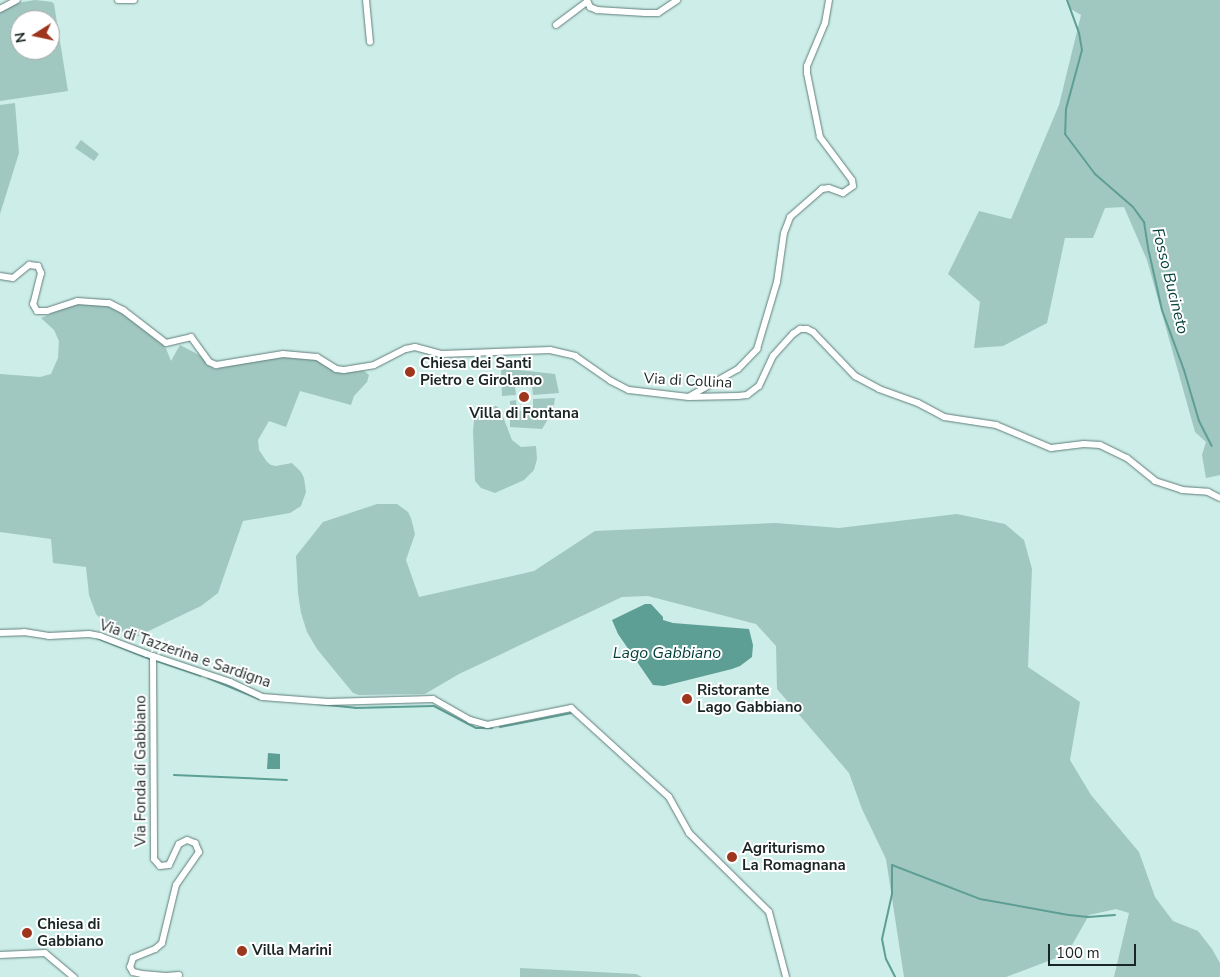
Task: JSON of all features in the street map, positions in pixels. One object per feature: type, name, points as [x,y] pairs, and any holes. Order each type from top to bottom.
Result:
[{"type":"street","points":[[0,9],[17,0]]},
{"type":"street","points":[[118,0],[134,0]]},
{"type":"street","points":[[366,0],[370,42]]},
{"type":"street","points":[[556,25],[587,1],[590,7],[597,10],[658,12],[674,4],[677,0]]},
{"type":"street","points":[[689,396],[738,369],[757,349],[777,282],[784,233],[790,217],[822,189],[830,188],[843,193],[853,186],[852,180],[820,138],[807,73],[807,66],[825,23],[830,0]]},
{"type":"street","name":"Via di Collina","points":[[0,276],[13,278],[29,265],[38,266],[41,273],[33,304],[37,311],[48,311],[77,301],[109,303],[123,310],[163,342],[171,343],[185,337],[191,337],[209,362],[216,365],[283,354],[317,357],[336,369],[344,370],[374,365],[406,349],[415,347],[441,354],[550,350],[575,356],[625,389],[689,396],[743,396],[751,393],[762,382],[769,364],[787,339],[800,329],[807,329],[813,332],[855,376],[879,389],[918,403],[944,417],[996,425],[1051,448],[1084,444],[1100,446],[1127,458],[1155,481],[1182,490],[1208,492],[1220,498]]},
{"type":"street","name":"Via di Tazzerina e Sardigna","points":[[0,633],[24,632],[49,636],[89,634],[230,682],[262,697],[328,702],[433,699],[481,724],[493,725],[571,708],[669,797],[689,833],[769,912],[786,977]]},
{"type":"street","name":"Via Fonda di Gabbiano","points":[[153,656],[154,859],[160,866],[169,865],[179,844],[187,840],[195,843],[199,852],[176,885],[162,943],[155,949],[133,958],[130,967],[133,972],[142,974],[166,976],[179,974]]},
{"type":"street","points":[[0,955],[45,953],[74,977]]},
{"type":"shaded area","points":[[35,0],[52,2],[54,4],[55,10],[10,10],[10,60],[60,60],[60,41],[68,91],[0,101],[0,12],[17,3]]},
{"type":"shaded area","points":[[1068,0],[1220,0],[1220,475],[1206,478],[1202,455],[1206,442],[1195,432],[1147,260],[1124,207],[1105,208],[1093,238],[1065,238],[1047,323],[1003,346],[974,348],[980,302],[948,274],[979,211],[1011,219],[1059,105],[1081,15],[1069,8]]},
{"type":"shaded area","points":[[15,103],[19,153],[0,214],[0,105]]},
{"type":"shaded area","points":[[81,140],[99,154],[94,161],[75,148]]},
{"type":"shaded area","points":[[76,303],[108,305],[122,312],[165,346],[171,361],[180,345],[203,357],[209,366],[215,369],[284,356],[319,360],[342,372],[364,371],[369,375],[367,382],[354,396],[351,405],[300,391],[286,427],[269,421],[258,440],[259,450],[271,465],[292,463],[301,472],[306,492],[301,506],[290,513],[243,521],[218,593],[201,606],[134,638],[103,621],[96,614],[89,595],[86,567],[53,563],[51,539],[0,532],[0,374],[40,377],[51,374],[58,358],[59,341],[54,330],[41,318]]},
{"type":"shaded area","points":[[501,368],[555,374],[559,393],[533,395],[532,386],[515,387],[516,395],[502,396]]},
{"type":"shaded area","points":[[555,398],[553,411],[542,429],[510,427],[510,401],[516,400],[517,411],[533,410],[533,399]]},
{"type":"shaded area","points":[[496,406],[500,409],[512,440],[521,447],[536,446],[537,459],[534,470],[524,480],[495,493],[481,488],[475,481],[473,432],[475,410]]},
{"type":"shaded area","points":[[377,504],[397,504],[408,512],[411,518],[415,534],[406,560],[419,597],[534,571],[595,531],[776,523],[839,528],[957,514],[1005,524],[1024,540],[1032,569],[1028,667],[1080,702],[1070,760],[1091,795],[1139,852],[1155,897],[1173,921],[1198,931],[1212,949],[1220,963],[1220,977],[1114,977],[1129,913],[1116,909],[1089,915],[1067,954],[1006,977],[904,977],[886,859],[862,809],[849,773],[777,689],[776,646],[756,624],[648,596],[622,597],[459,674],[425,694],[359,695],[353,693],[317,649],[307,632],[301,613],[298,593],[296,556],[323,522]]},
{"type":"shaded area","points":[[520,968],[636,974],[642,977],[520,977]]},
{"type":"water","name":"Lago Gabbiano","points":[[645,604],[651,604],[663,617],[663,620],[673,623],[749,629],[753,645],[752,657],[740,666],[732,669],[664,686],[653,685],[618,634],[612,620]]},
{"type":"water","points":[[268,753],[280,754],[280,769],[267,769]]},
{"type":"waterway","name":"Fosso Bucineto","points":[[1067,0],[1079,33],[1082,50],[1066,109],[1065,134],[1095,174],[1133,207],[1144,222],[1162,310],[1184,370],[1199,421],[1212,446]]},
{"type":"waterway","points":[[97,638],[150,659]]},
{"type":"waterway","points":[[157,661],[201,676]]},
{"type":"waterway","points":[[208,678],[259,699]]},
{"type":"waterway","points":[[318,704],[355,708],[434,706],[476,728],[492,728]]},
{"type":"waterway","points":[[500,727],[572,713]]},
{"type":"waterway","points":[[174,775],[287,780]]},
{"type":"waterway","points":[[892,865],[980,899],[1069,915],[1088,917],[1115,915]]},
{"type":"waterway","points":[[892,865],[892,894],[882,939],[886,959],[895,977]]},
{"type":"place","name":"Chiesa dei Santi Pietro e Girolamo","points":[[410,372]]},
{"type":"place","name":"Villa di Fontana","points":[[524,397]]},
{"type":"place","name":"Ristorante Lago Gabbiano","points":[[687,699]]},
{"type":"place","name":"Agriturismo La Romagnana","points":[[732,857]]},
{"type":"place","name":"Chiesa di Gabbiano","points":[[27,933]]},
{"type":"place","name":"Villa Marini","points":[[242,951]]}]
